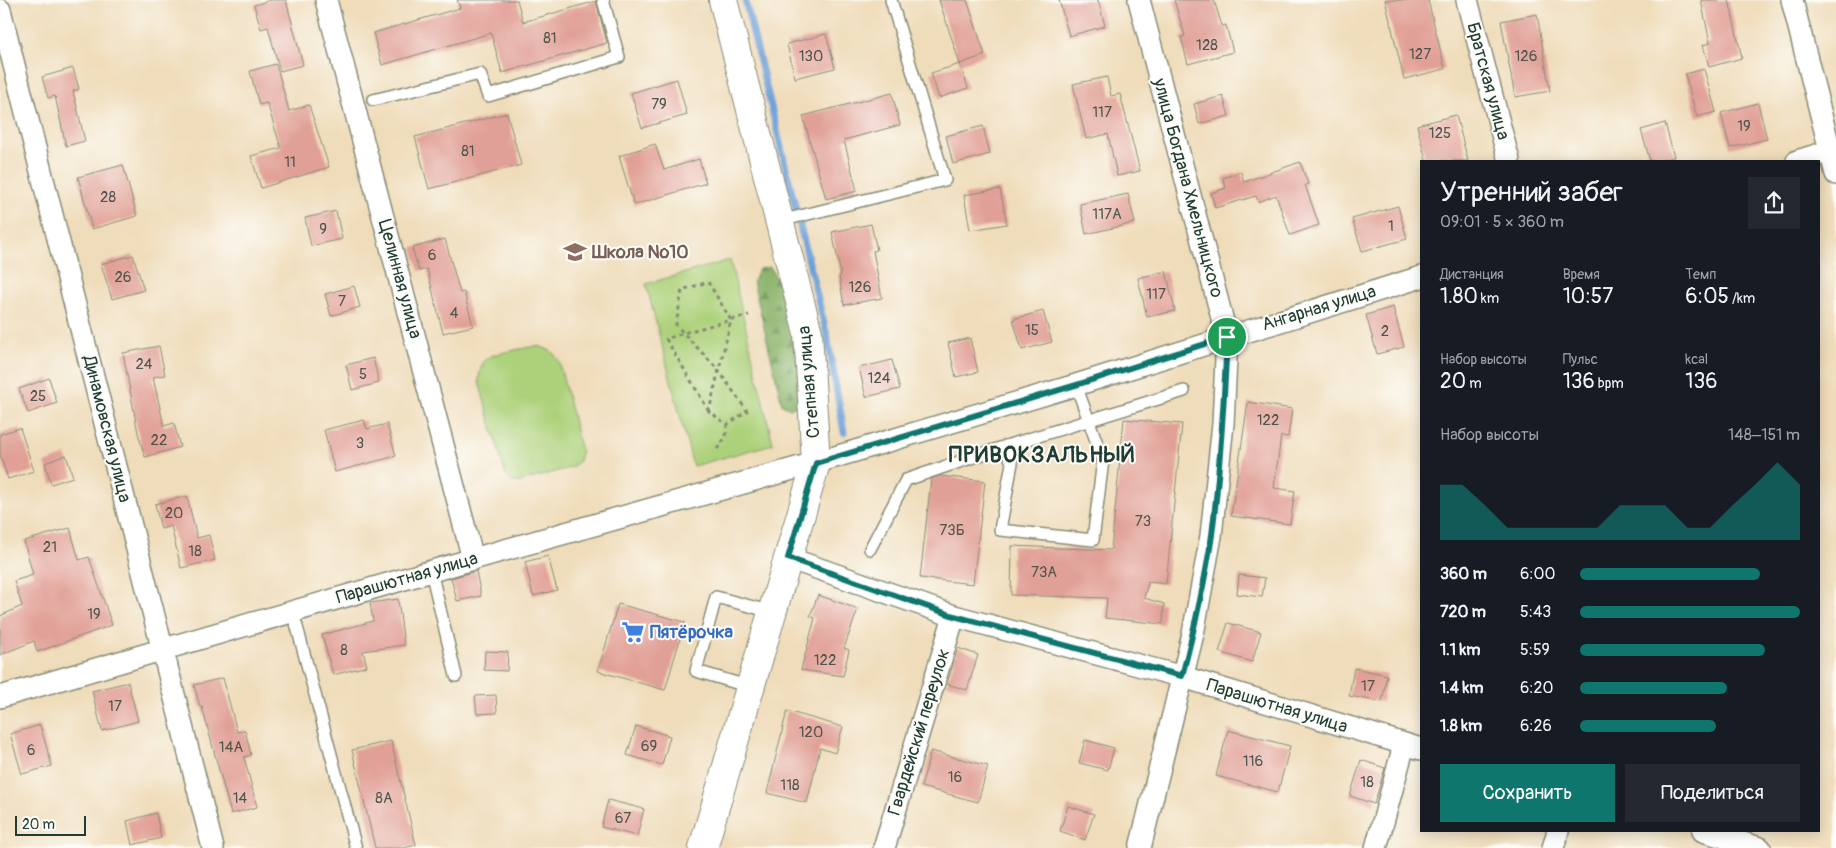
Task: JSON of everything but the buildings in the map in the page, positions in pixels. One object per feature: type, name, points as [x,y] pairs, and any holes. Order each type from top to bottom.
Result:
[{"type":"street","name":"Целинная улица","points":[[326,0],[473,559]]},
{"type":"street","name":"Степная улица","points":[[703,848],[816,463],[808,333],[786,220],[723,0]]},
{"type":"street","name":"улица Богдана Хмельницкого","points":[[1139,0],[1227,337],[1224,424],[1211,536],[1193,634],[1140,848]]},
{"type":"street","name":"Братская улица","points":[[1467,0],[1509,160]]},
{"type":"street","points":[[1792,0],[1833,150],[1836,174]]},
{"type":"street","name":"Динамовская улица","points":[[0,10],[213,848]]},
{"type":"street","points":[[1800,160],[1833,150]]},
{"type":"street","name":"Ангарная улица","points":[[816,463],[1076,385],[1420,277]]},
{"type":"street","name":"Парашютная улица","points":[[0,696],[473,559],[816,463]]},
{"type":"street","name":"Парашютная улица","points":[[788,558],[954,616],[1182,676],[1413,747]]},
{"type":"street","name":"Гвардейский переулок","points":[[884,848],[954,616]]},
{"type":"street","points":[[1376,848],[1413,747]]},
{"type":"street","points":[[1553,848],[1558,832]]},
{"type":"street","points":[[1706,832],[1731,844],[1760,848]]},
{"type":"lane","points":[[373,100],[480,74],[488,96],[619,57],[603,0]]},
{"type":"lane","points":[[786,220],[945,180],[891,0]]},
{"type":"lane","points":[[1006,446],[1012,463],[1000,530],[1093,540],[1103,460],[1076,385]]},
{"type":"lane","points":[[870,548],[906,480],[1006,446],[1184,391]]},
{"type":"lane","points":[[431,571],[456,676]]},
{"type":"lane","points":[[750,687],[696,671],[716,597],[772,612]]},
{"type":"lane","points":[[293,612],[356,848]]},
{"type":"path","points":[[709,411],[719,371],[731,320],[708,282],[682,290],[676,325],[719,371],[747,411],[726,425]]},
{"type":"path","points":[[726,425],[709,411],[666,339],[683,332],[750,315]]},
{"type":"path","points":[[717,449],[726,437],[726,425]]},
{"type":"green space","points":[[730,260],[773,444],[693,466],[646,284]]},
{"type":"green space","points":[[770,267],[783,288],[803,389],[797,407],[790,408],[782,404],[753,281],[759,269]]},
{"type":"green space","points":[[536,346],[550,351],[559,362],[581,451],[579,461],[572,467],[520,482],[512,482],[506,476],[479,382],[480,371],[484,362],[493,355]]},
{"type":"waterway","points":[[745,0],[827,336],[844,432]]},
{"type":"place","name":"Школа №10","points":[[575,252]]},
{"type":"place","name":"Пятёрочка","points":[[633,632]]},
{"type":"district","name":"ПРИВОКЗАЛЬНЫЙ","points":[[1042,455]]},
{"type":"route","points":[[1227,337],[1224,424],[1211,536],[1193,634],[1182,676],[954,616],[788,558],[816,463],[1076,385],[1227,337]]}]
